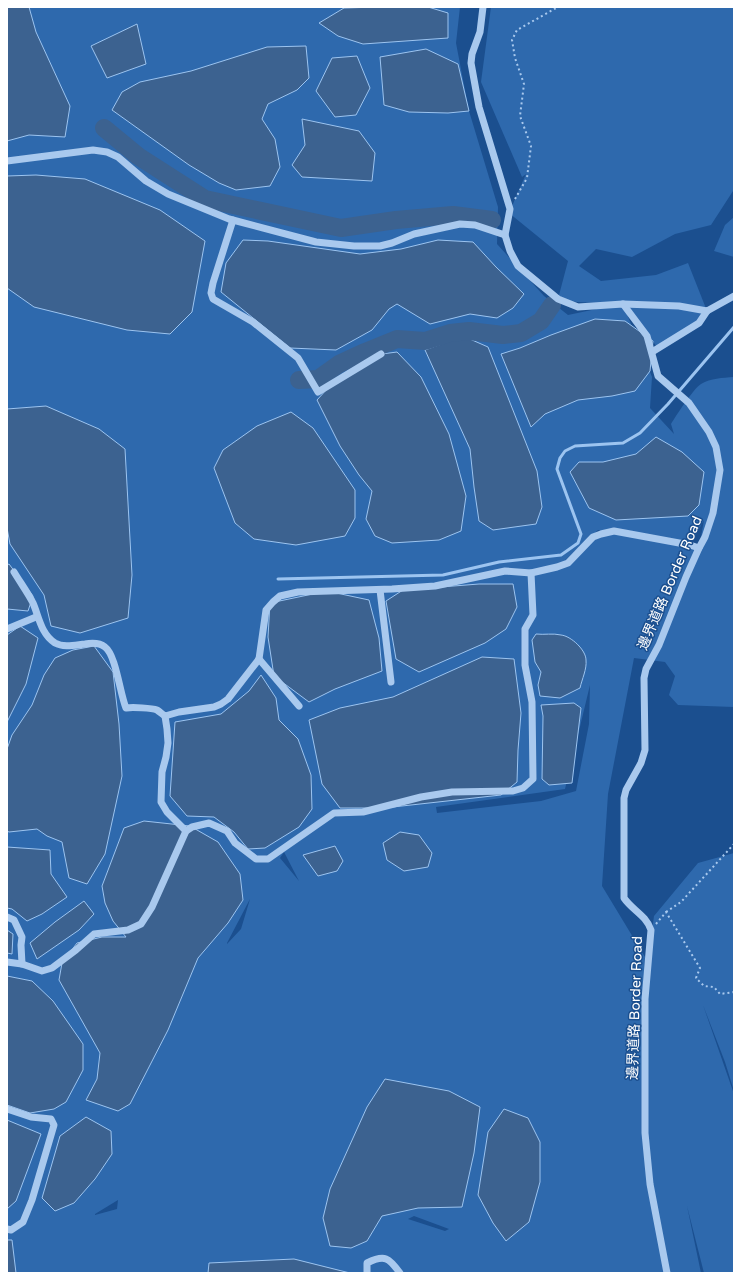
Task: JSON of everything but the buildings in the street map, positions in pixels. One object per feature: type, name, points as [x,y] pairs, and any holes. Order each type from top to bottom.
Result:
[{"type":"street","points":[[484,7],[480,32],[472,54],[471,63],[479,107],[510,209],[505,235],[510,251],[518,266],[558,299],[578,307],[623,304],[679,306],[707,311]]},
{"type":"street","points":[[7,161],[93,150],[107,152],[118,157],[146,180],[168,194],[233,220],[316,242],[354,246],[380,246],[414,234],[460,224],[475,225],[505,235]]},
{"type":"street","points":[[233,220],[213,282],[211,293],[213,299],[253,322],[298,358],[318,392],[381,354]]},
{"type":"street","points":[[652,352],[699,323],[707,311],[734,296]]},
{"type":"street","name":"邊界道路 Border Road","points":[[623,304],[647,336],[656,371],[661,379],[689,403],[709,432],[716,447],[720,470],[713,513],[705,537],[699,548],[659,645],[646,669],[644,678],[645,750],[641,763],[626,790],[624,798],[624,898],[628,904],[649,923],[651,930],[645,999],[645,1133],[650,1184],[667,1273]]},
{"type":"street","points":[[165,716],[179,712],[214,707],[228,699],[259,659],[266,610],[272,602],[280,596],[298,592],[380,590],[435,586],[505,571],[531,573],[568,563],[593,538],[601,534],[614,531],[699,548]]},
{"type":"street","points":[[14,572],[33,603],[36,617],[46,635],[55,643],[64,646],[91,643],[99,644],[106,648],[113,661],[126,708],[136,707],[141,709],[156,709],[165,716],[168,729],[168,743],[162,772],[161,802],[167,812],[186,831]]},
{"type":"street","points":[[7,962],[22,964],[42,971],[52,968],[94,934],[128,930],[141,924],[152,907],[186,831],[192,827],[209,823],[227,832],[235,842],[256,859],[268,859],[334,813],[363,812],[421,797],[452,792],[514,791],[523,788],[533,779],[532,702],[525,665],[524,629],[533,615],[531,573]]},
{"type":"street","points":[[380,590],[391,682]]},
{"type":"street","points":[[7,629],[36,617]]},
{"type":"street","points":[[259,659],[299,706]]},
{"type":"street","points":[[7,917],[14,920],[22,937],[22,964]]},
{"type":"street","points":[[7,1109],[32,1117],[51,1119],[54,1125],[32,1200],[23,1222],[11,1230],[7,1229]]},
{"type":"street","points":[[367,1273],[368,1263],[380,1258],[386,1258],[391,1261],[400,1273]]},
{"type":"path","points":[[510,209],[527,178],[531,146],[520,116],[524,84],[515,58],[512,40],[517,30],[558,7]]},
{"type":"path","points":[[651,930],[666,912],[681,902],[734,844]]},
{"type":"path","points":[[666,912],[700,968],[696,978],[704,986],[714,987],[720,994],[734,992]]},
{"type":"shaded area","points":[[7,7],[460,7],[456,43],[469,111],[498,207],[497,244],[544,296],[568,315],[620,304],[577,302],[558,299],[568,261],[509,213],[526,174],[522,177],[481,82],[491,7],[734,7],[734,191],[711,225],[675,234],[632,257],[596,249],[579,266],[601,281],[656,275],[688,263],[707,311],[699,323],[658,348],[623,304],[652,377],[650,408],[674,434],[671,424],[694,391],[701,384],[713,379],[734,377],[734,707],[678,705],[669,695],[675,676],[665,662],[634,658],[608,794],[602,886],[645,957],[642,1005],[654,916],[698,863],[734,853],[734,1091],[725,1062],[703,1005],[734,1094],[734,1273],[704,1273],[687,1206],[701,1273],[7,1273]],"holes":[[[704,520],[699,548],[690,545]],[[598,530],[610,533],[593,537],[561,564]],[[590,685],[589,724],[576,791],[541,801],[437,813],[436,807],[565,789]],[[284,852],[299,881],[280,858]],[[250,899],[241,929],[227,943]],[[118,1200],[117,1209],[95,1214]],[[414,1216],[449,1229],[445,1231],[408,1219]]]},
{"type":"shaded area","points":[[7,7],[29,7],[36,32],[70,106],[65,137],[29,135],[7,141]]},
{"type":"shaded area","points":[[428,7],[448,13],[448,38],[363,44],[338,36],[319,23],[344,8]]},
{"type":"shaded area","points":[[137,24],[146,64],[107,78],[91,46]]},
{"type":"shaded area","points":[[306,46],[309,78],[297,90],[268,104],[262,119],[275,139],[280,167],[270,186],[236,190],[219,183],[189,165],[112,110],[122,92],[140,82],[191,71],[267,47]]},
{"type":"shaded area","points":[[426,49],[458,64],[469,111],[448,113],[409,112],[384,105],[380,57]]},
{"type":"shaded area","points":[[357,56],[370,88],[356,115],[335,117],[316,91],[332,58]]},
{"type":"shaded area","points":[[302,119],[359,131],[375,153],[372,181],[302,177],[292,165],[305,145]]},
{"type":"shaded area","points":[[36,175],[85,179],[160,210],[205,241],[192,312],[170,334],[127,330],[34,307],[7,288],[7,176]]},
{"type":"shaded area","points":[[734,217],[734,257],[714,251],[725,225]]},
{"type":"shaded area","points":[[243,240],[268,241],[360,254],[401,249],[438,240],[473,242],[524,294],[513,308],[497,318],[470,314],[430,324],[397,304],[389,309],[372,330],[336,350],[290,348],[221,292],[226,263]]},
{"type":"shaded area","points":[[595,319],[625,321],[653,341],[650,371],[635,391],[612,396],[578,400],[545,414],[531,427],[501,354]]},
{"type":"shaded area","points":[[463,336],[488,347],[537,471],[542,507],[536,524],[493,530],[479,521],[470,449],[425,350]]},
{"type":"shaded area","points":[[397,352],[421,377],[449,434],[466,496],[461,531],[439,540],[392,543],[375,536],[366,519],[372,491],[359,475],[340,446],[317,400],[338,377],[374,355]]},
{"type":"shaded area","points":[[46,406],[99,429],[125,449],[132,575],[128,618],[80,633],[51,626],[44,595],[10,544],[7,528],[7,409]]},
{"type":"shaded area","points":[[291,412],[313,428],[355,490],[355,518],[345,536],[296,545],[254,539],[235,523],[214,468],[223,450],[257,426]]},
{"type":"shaded area","points":[[656,437],[682,452],[704,472],[699,505],[688,516],[616,520],[589,508],[570,472],[579,462],[603,462],[636,454]]},
{"type":"shaded area","points":[[9,564],[33,596],[28,611],[7,609],[7,565]]},
{"type":"shaded area","points":[[479,584],[513,584],[517,607],[506,629],[485,643],[419,672],[396,659],[386,601],[403,590]]},
{"type":"shaded area","points":[[327,591],[369,600],[379,638],[382,671],[335,689],[309,702],[274,676],[268,637],[270,603]]},
{"type":"shaded area","points":[[20,626],[38,638],[26,684],[7,722],[7,635]]},
{"type":"shaded area","points":[[536,634],[555,634],[565,636],[581,648],[584,652],[586,663],[580,688],[560,698],[540,696],[538,685],[541,672],[535,662],[532,640]]},
{"type":"shaded area","points":[[94,646],[113,672],[119,724],[122,776],[105,854],[87,884],[69,878],[62,842],[47,836],[37,829],[7,831],[7,749],[12,735],[32,705],[44,675],[55,658],[73,650]]},
{"type":"shaded area","points":[[482,657],[514,659],[521,713],[517,782],[501,795],[384,808],[340,808],[322,784],[309,720],[340,708],[393,697]]},
{"type":"shaded area","points":[[261,675],[276,698],[279,720],[298,739],[311,775],[312,809],[299,827],[265,848],[248,849],[234,832],[214,817],[187,816],[170,796],[175,722],[221,714],[249,691]]},
{"type":"shaded area","points":[[574,703],[581,708],[572,783],[549,785],[542,779],[543,716],[541,705]]},
{"type":"shaded area","points":[[144,821],[190,826],[218,842],[240,874],[243,900],[228,923],[198,958],[168,1030],[130,1104],[118,1111],[86,1100],[97,1079],[100,1053],[59,980],[62,963],[77,943],[102,937],[126,937],[113,921],[105,903],[102,886],[124,828]]},
{"type":"shaded area","points":[[400,832],[419,835],[432,853],[428,867],[404,871],[387,860],[383,843]]},
{"type":"shaded area","points":[[335,846],[343,861],[337,871],[318,876],[303,855]]},
{"type":"shaded area","points":[[7,847],[50,850],[51,874],[67,897],[42,914],[27,921],[12,909],[7,908]]},
{"type":"shaded area","points":[[84,901],[94,914],[79,930],[37,959],[30,943],[55,922]]},
{"type":"shaded area","points":[[7,930],[13,934],[12,954],[7,953]]},
{"type":"shaded area","points":[[7,976],[32,981],[53,1001],[83,1044],[83,1070],[66,1102],[54,1109],[30,1113],[7,1105]]},
{"type":"shaded area","points":[[385,1079],[449,1091],[480,1107],[474,1153],[462,1207],[418,1208],[382,1216],[367,1241],[351,1248],[330,1246],[323,1218],[330,1189],[367,1107]]},
{"type":"shaded area","points":[[504,1109],[528,1118],[540,1142],[540,1182],[529,1222],[506,1241],[493,1223],[478,1195],[488,1132]]},
{"type":"shaded area","points":[[86,1117],[111,1131],[112,1154],[95,1179],[74,1203],[55,1211],[42,1198],[60,1136]]},
{"type":"shaded area","points":[[7,1120],[41,1134],[16,1201],[7,1209]]},
{"type":"shaded area","points":[[7,1240],[12,1240],[16,1273],[7,1273]]},
{"type":"shaded area","points":[[294,1259],[350,1273],[208,1273],[209,1263]]},
{"type":"waterway","points":[[104,128],[138,156],[205,199],[341,228],[396,220],[453,215],[492,220]]},
{"type":"waterway","points":[[299,380],[318,379],[339,364],[397,339],[425,341],[450,333],[469,331],[503,335],[521,333],[541,321],[552,305]]},
{"type":"waterway","points":[[278,579],[443,575],[499,562],[561,555],[578,543],[581,534],[557,469],[560,458],[565,451],[575,446],[623,443],[640,433],[668,404],[734,327]]}]
